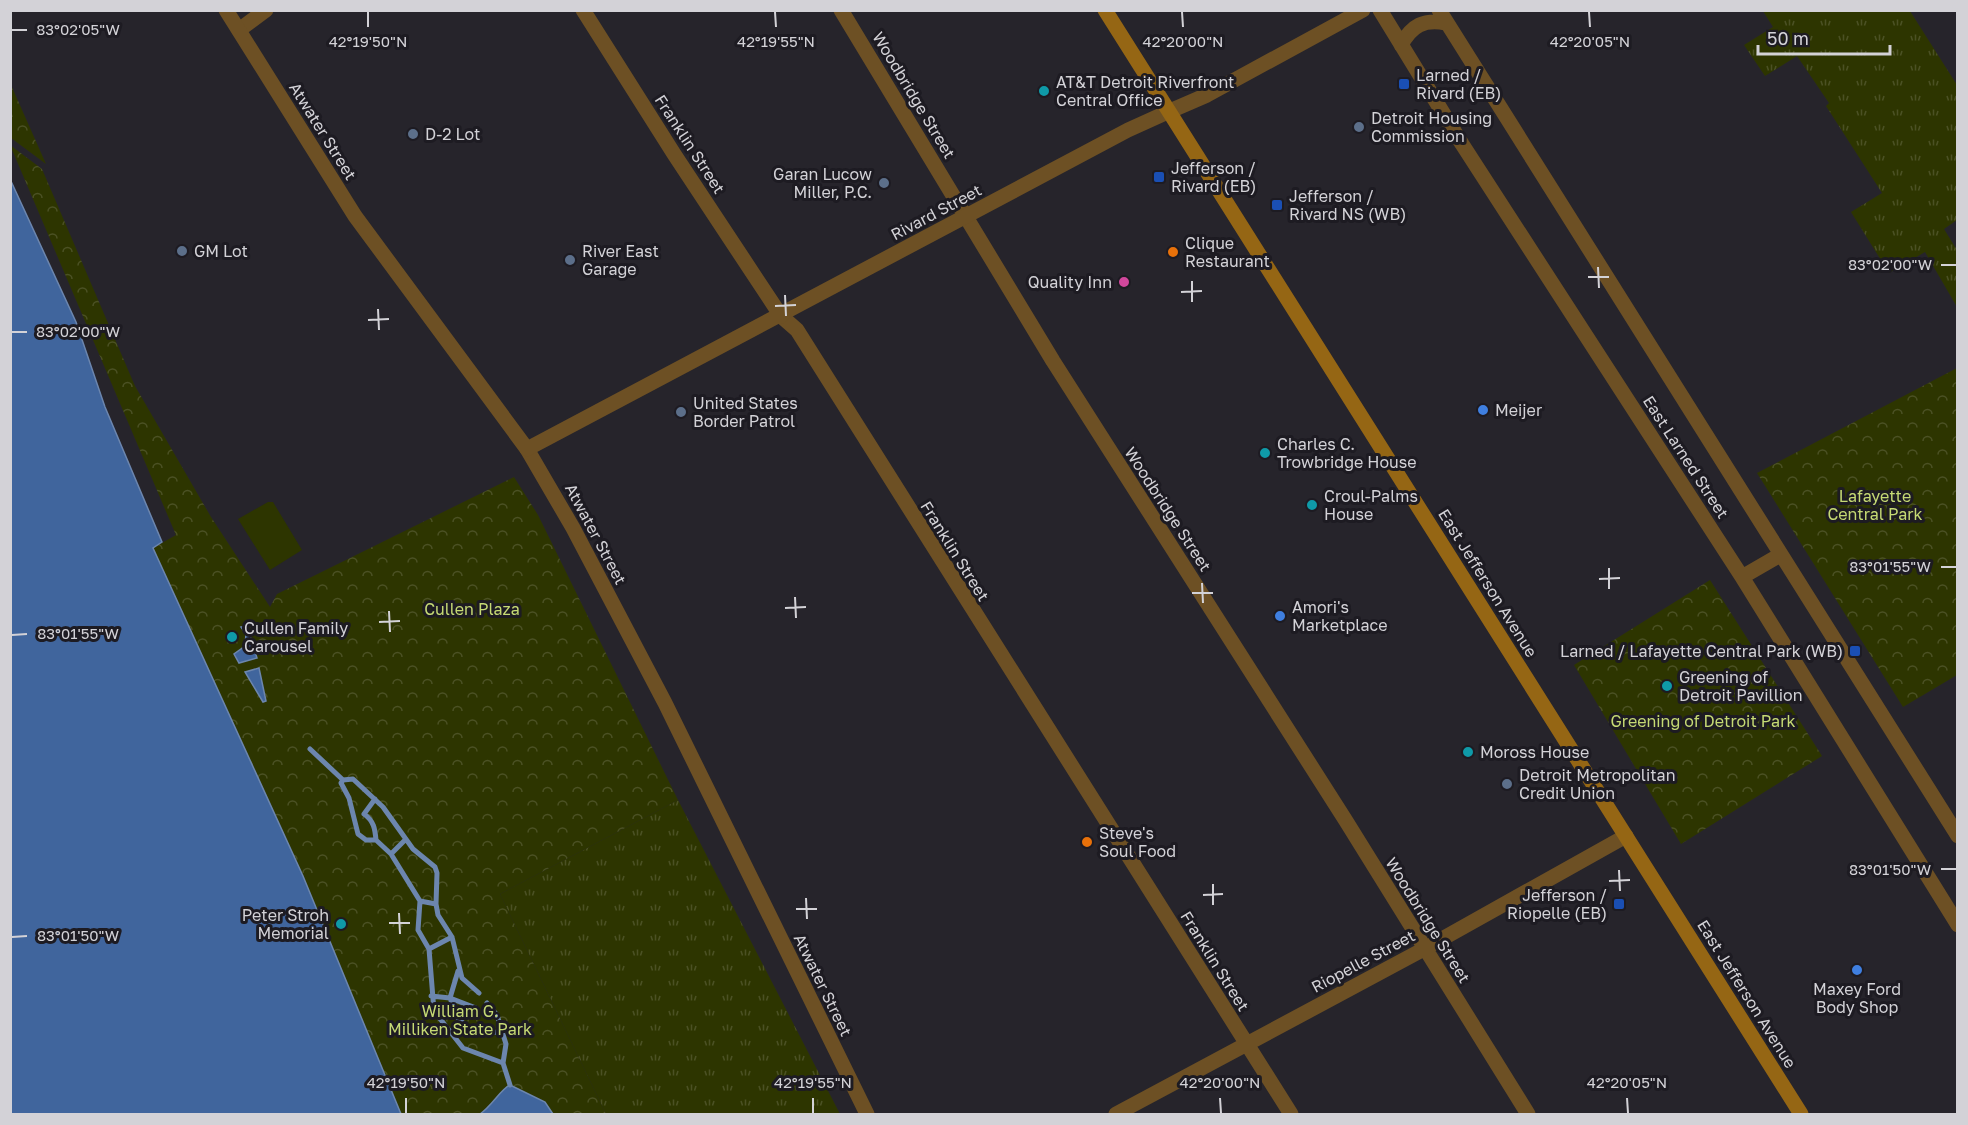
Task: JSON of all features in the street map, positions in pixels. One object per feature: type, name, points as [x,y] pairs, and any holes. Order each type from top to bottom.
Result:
[{"type":"main road","name":"East Jefferson Avenue","points":[[1105,10],[1801,1114]]},
{"type":"street","name":"Atwater Street","points":[[226,10],[355,216],[527,449],[573,528],[665,703],[867,1114]]},
{"type":"street","points":[[239,30],[266,10]]},
{"type":"street","name":"Franklin Street","points":[[584,10],[674,154],[781,316],[796,330],[1291,1114]]},
{"type":"street","name":"Woodbridge Street","points":[[841,10],[1053,361],[1346,821],[1528,1114]]},
{"type":"street","name":"Rivard Street","points":[[527,449],[781,316],[966,215],[1128,130],[1207,95],[1363,10]]},
{"type":"street","name":"East Larned Street","points":[[1380,10],[1742,577],[1958,925]]},
{"type":"street","points":[[1401,45],[1408,33],[1419,23],[1433,21],[1443,16]]},
{"type":"street","name":"East Larned Street","points":[[1443,16],[1958,837]]},
{"type":"street","points":[[1742,577],[1780,555]]},
{"type":"street","name":"Riopelle Street","points":[[1116,1114],[1424,949],[1626,836]]},
{"type":"green space","points":[[1763,11],[1910,11],[1957,85],[1957,220],[1944,229],[1957,250],[1957,307],[1925,252],[1889,273],[1851,212],[1882,193],[1826,106],[1829,103],[1797,56],[1765,76],[1744,45],[1773,27]]},
{"type":"green space","points":[[11,85],[46,164],[11,138]]},
{"type":"green space","points":[[10,145],[42,169],[135,386],[211,517],[270,607],[277,594],[514,477],[538,515],[678,800],[500,894],[606,1114],[401,1114],[303,876],[153,548],[176,535]]},
{"type":"green space","name":"Lafayette Central Park","points":[[1957,368],[1957,675],[1903,707],[1757,473]]},
{"type":"green space","points":[[268,502],[273,502],[302,550],[270,570],[238,519]]},
{"type":"green space","name":"Greening of Detroit Park","points":[[1710,580],[1822,756],[1681,844],[1574,665]]},
{"type":"green space","points":[[678,800],[840,1114],[606,1114],[500,894]]},
{"type":"water","points":[[10,179],[76,322],[105,407],[162,542],[153,548],[303,876],[401,1114],[11,1114]]},
{"type":"water","points":[[247,626],[257,658],[239,663],[234,654],[245,646],[246,634],[241,627]]},
{"type":"water","points":[[259,668],[266,701],[263,702],[245,672]]},
{"type":"water","points":[[510,1085],[545,1102],[553,1114],[480,1114]]},
{"type":"waterway","points":[[310,749],[343,780],[353,779],[383,807],[413,849],[435,867],[438,915],[452,937],[462,978],[479,993]]},
{"type":"waterway","points":[[343,780],[341,783],[349,798],[358,834],[366,840],[376,840]]},
{"type":"waterway","points":[[375,799],[364,814],[373,825],[376,840],[391,854]]},
{"type":"waterway","points":[[405,840],[391,854],[420,901],[418,930],[429,949],[434,1011],[463,1048],[503,1063]]},
{"type":"waterway","points":[[420,901],[436,904]]},
{"type":"waterway","points":[[429,949],[452,937]]},
{"type":"waterway","points":[[458,971],[450,998],[458,1018],[470,1030],[503,1033]]},
{"type":"waterway","points":[[431,996],[450,998],[476,1008]]},
{"type":"waterway","points":[[487,1003],[497,1015],[506,1044],[503,1063],[510,1085]]},
{"type":"place","name":"Larned / Rivard (EB)","points":[[1404,84]]},
{"type":"place","name":"AT&T Detroit Riverfront Central Office","points":[[1044,91]]},
{"type":"place","name":"Detroit Housing Commission","points":[[1359,127]]},
{"type":"place","name":"D-2 Lot","points":[[413,134]]},
{"type":"place","name":"Jefferson / Rivard (EB)","points":[[1159,177]]},
{"type":"place","name":"Garan Lucow Miller, P.C.","points":[[884,183]]},
{"type":"place","name":"Jefferson / Rivard NS (WB)","points":[[1277,205]]},
{"type":"place","name":"GM Lot","points":[[182,251]]},
{"type":"place","name":"Clique Restaurant","points":[[1173,252]]},
{"type":"place","name":"River East Garage","points":[[570,260]]},
{"type":"place","name":"Quality Inn","points":[[1124,282]]},
{"type":"place","name":"Meijer","points":[[1483,410]]},
{"type":"place","name":"United States Border Patrol","points":[[681,412]]},
{"type":"place","name":"Charles C. Trowbridge House","points":[[1265,453]]},
{"type":"place","name":"Croul-Palms House","points":[[1312,505]]},
{"type":"place","name":"Amori's Marketplace","points":[[1280,616]]},
{"type":"place","name":"Cullen Family Carousel","points":[[232,637]]},
{"type":"place","name":"Larned / Lafayette Central Park (WB)","points":[[1855,651]]},
{"type":"place","name":"Greening of Detroit Pavillion","points":[[1667,686]]},
{"type":"place","name":"Moross House","points":[[1468,752]]},
{"type":"place","name":"Detroit Metropolitan Credit Union","points":[[1507,784]]},
{"type":"place","name":"Steve's Soul Food","points":[[1087,842]]},
{"type":"place","name":"Jefferson / Riopelle (EB)","points":[[1619,904]]},
{"type":"place","name":"Peter Stroh Memorial","points":[[341,924]]},
{"type":"place","name":"Maxey Ford Body Shop","points":[[1857,970]]},
{"type":"park label","name":"Cullen Plaza","points":[[472,609]]},
{"type":"park label","name":"William G. Milliken State Park","points":[[460,1020]]}]
